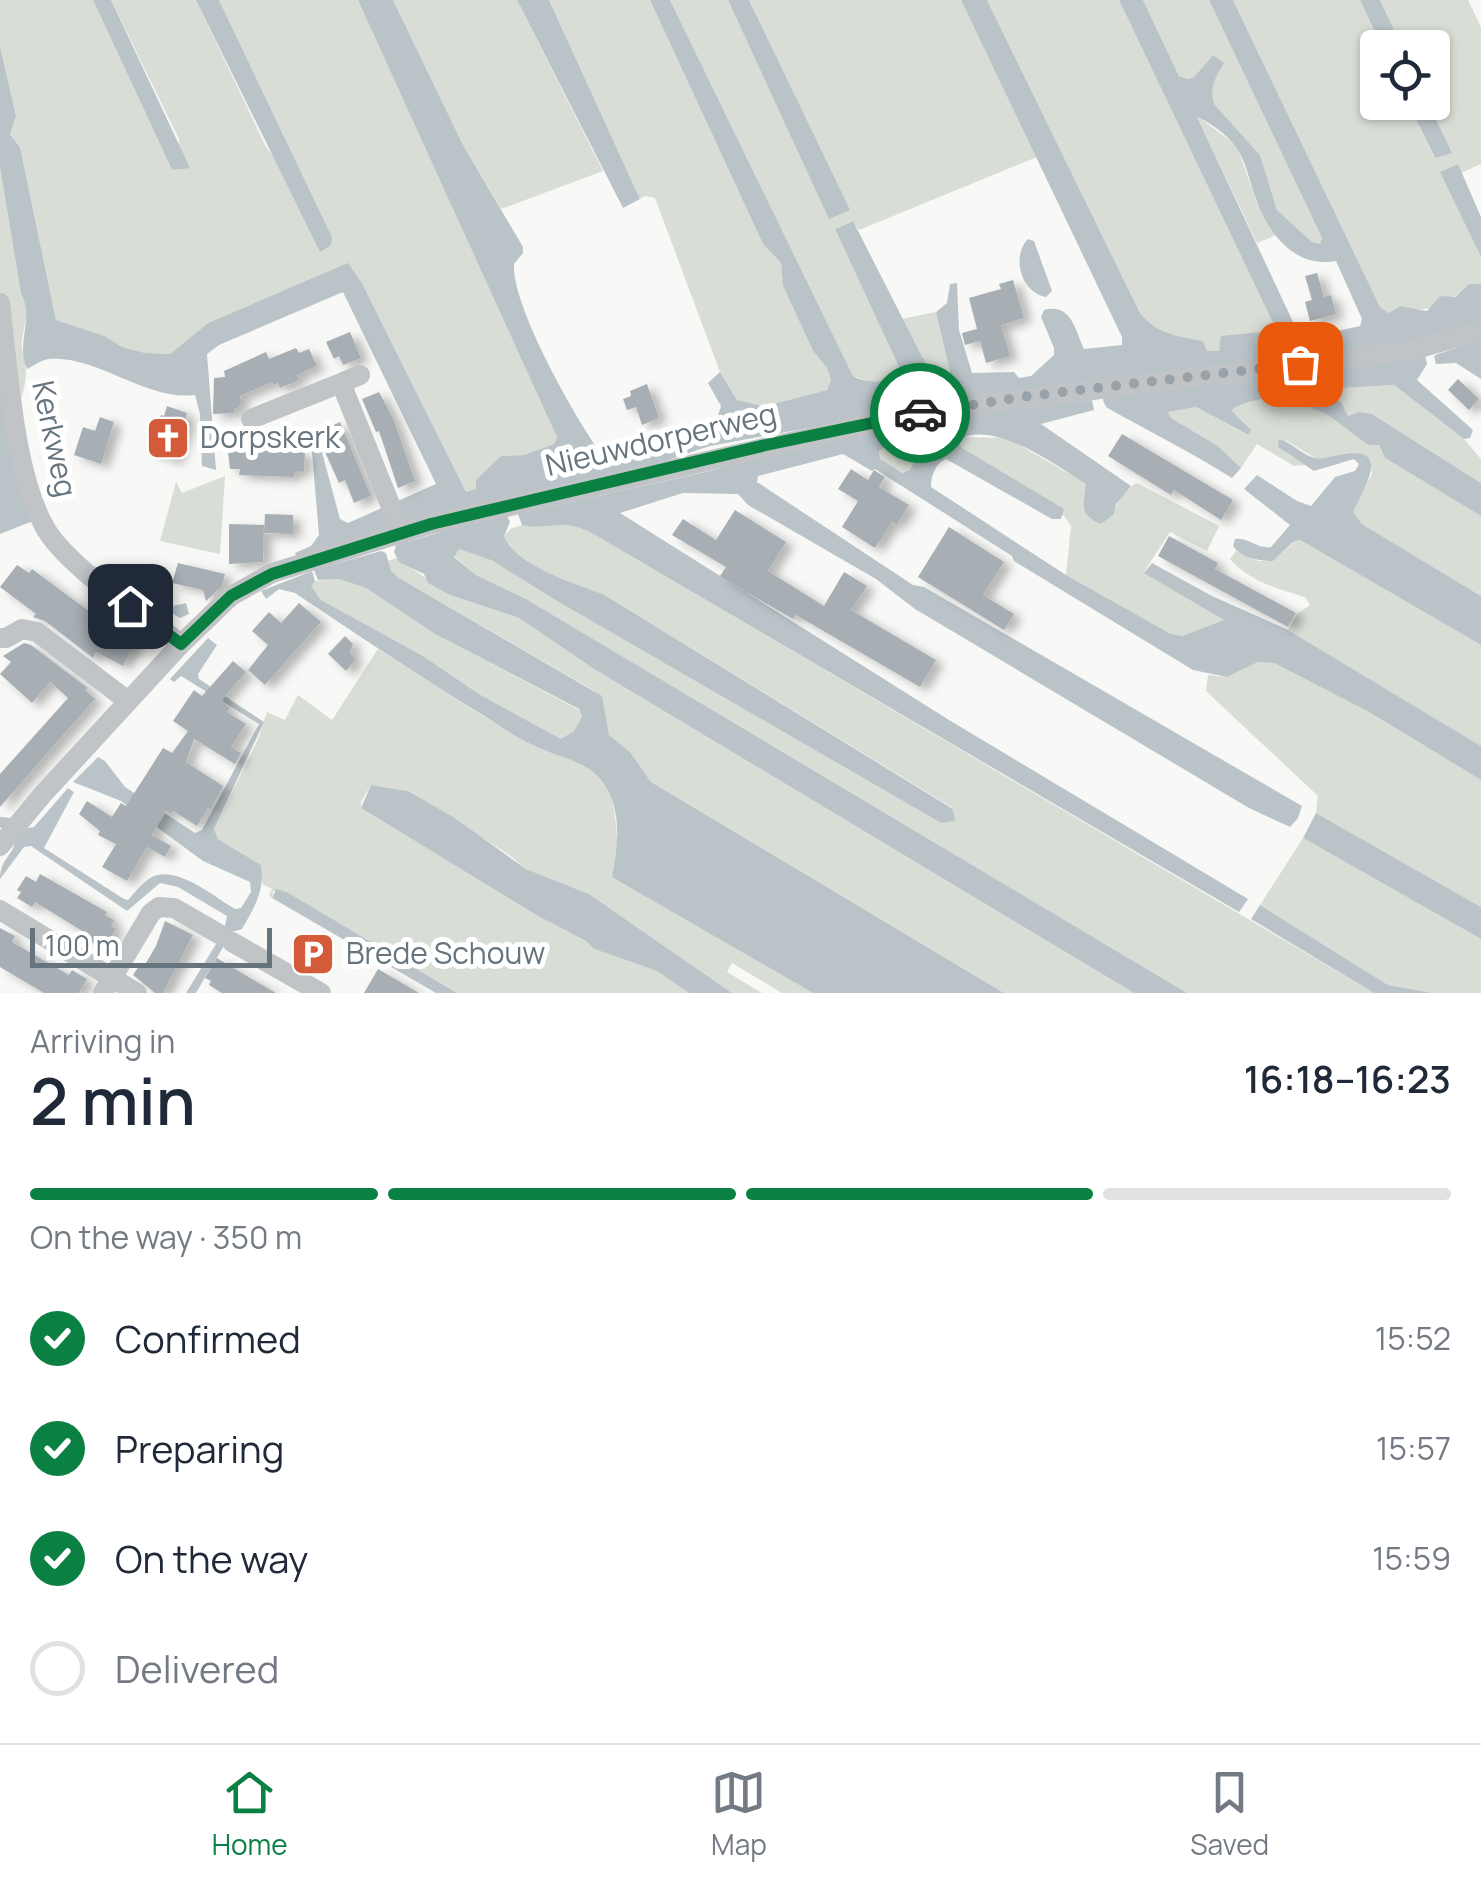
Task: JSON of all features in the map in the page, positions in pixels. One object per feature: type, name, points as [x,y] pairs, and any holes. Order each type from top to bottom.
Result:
[{"type":"street","name":"Kerkweg","points":[[0,303],[22,462],[46,530],[82,570],[181,644]]},
{"type":"street","name":"Nieuwdorperweg","points":[[3,842],[181,644],[231,596],[254,580],[431,524],[931,410],[1408,350],[1481,331]]},
{"type":"street","points":[[252,420],[351,379],[402,534]]},
{"type":"street","points":[[0,638],[22,629],[37,632],[128,702]]},
{"type":"street","points":[[108,984],[159,906],[174,908],[321,993]]},
{"type":"street","points":[[0,910],[108,984],[137,993]]},
{"type":"shaded area","points":[[0,0],[93,0],[172,170],[180,169],[179,139],[111,0],[196,0],[266,147],[332,237],[219,0],[358,0],[547,410],[557,437],[554,444],[524,455],[501,456],[476,489],[466,492],[362,283],[348,264],[208,323],[170,354],[122,347],[105,336],[56,320],[20,147],[10,133],[16,116],[0,46]]},
{"type":"shaded area","points":[[93,0],[111,0],[190,168],[172,170]]},
{"type":"shaded area","points":[[196,0],[219,0],[332,237],[331,245],[320,252]]},
{"type":"shaded area","points":[[358,0],[393,0],[463,145],[523,247],[514,264],[523,306],[562,390],[602,455],[673,444],[717,419],[721,406],[708,383],[720,372],[737,400],[764,410],[827,390],[831,380],[783,286],[781,263],[763,244],[650,0],[670,0],[853,376],[858,379],[896,380],[899,367],[835,229],[853,221],[935,382],[951,377],[936,312],[947,303],[950,284],[957,283],[959,330],[972,373],[1014,372],[1019,378],[1031,376],[1054,355],[1041,317],[1044,310],[1066,314],[1084,349],[1122,345],[1122,337],[961,0],[987,0],[1140,313],[1161,330],[1203,341],[1207,351],[1219,351],[1221,336],[1271,331],[1273,323],[1119,0],[1143,0],[1179,76],[1194,77],[1213,55],[1224,63],[1213,88],[1215,105],[1260,155],[1277,210],[1312,242],[1320,244],[1322,238],[1209,0],[1233,0],[1380,307],[1389,313],[1400,306],[1427,311],[1440,296],[1455,297],[1469,284],[1481,284],[1481,323],[1427,341],[829,424],[710,446],[634,471],[387,530],[297,559],[295,553],[311,546],[319,535],[313,439],[319,441],[340,519],[348,523],[436,484],[343,292],[219,345],[207,354],[216,470],[202,466],[200,414],[195,395],[158,391],[67,360],[46,360],[27,369],[23,349],[25,303],[0,167],[0,46],[16,116],[10,134],[20,147],[56,320],[105,336],[122,347],[170,354],[208,323],[348,263],[362,283],[466,492],[476,489],[476,480],[501,456],[524,455],[554,444],[557,437]],"holes":[[[1197,117],[1214,126],[1238,150],[1263,215],[1278,238],[1309,260],[1336,261],[1362,319],[1360,326],[1301,339]]]},
{"type":"shaded area","points":[[393,0],[517,0],[603,171],[501,209],[463,145]]},
{"type":"shaded area","points":[[517,0],[549,0],[640,199],[623,208]]},
{"type":"shaded area","points":[[549,0],[650,0],[763,244],[781,263],[783,286],[813,351],[827,368],[831,380],[827,390],[764,410],[737,400],[720,372],[655,198],[640,199]]},
{"type":"shaded area","points":[[670,0],[728,0],[805,165],[849,210],[749,0],[961,0],[1037,157],[859,230],[852,221],[835,229],[899,367],[896,380],[869,382],[853,376]]},
{"type":"shaded area","points":[[728,0],[749,0],[850,210],[829,219]]},
{"type":"shaded area","points":[[987,0],[1119,0],[1273,323],[1272,331],[1219,351],[1207,351],[1203,341],[1161,330],[1140,313]]},
{"type":"shaded area","points":[[1143,0],[1209,0],[1322,238],[1320,244],[1312,242],[1277,210],[1260,155],[1215,105],[1211,97],[1213,55],[1194,77],[1179,76]]},
{"type":"shaded area","points":[[1233,0],[1360,0],[1374,30],[1360,30],[1360,120],[1416,120],[1434,157],[1451,152],[1436,120],[1450,120],[1450,30],[1394,30],[1380,0],[1468,0],[1481,27],[1481,164],[1461,173],[1441,172],[1481,257],[1481,284],[1469,284],[1445,303],[1430,309],[1401,306],[1389,313],[1380,307]]},
{"type":"shaded area","points":[[1360,0],[1380,0],[1394,30],[1374,30]]},
{"type":"shaded area","points":[[1196,115],[1237,146],[1256,201],[1277,235],[1257,243]]},
{"type":"shaded area","points":[[1416,120],[1436,120],[1452,153],[1435,158]]},
{"type":"shaded area","points":[[1458,164],[1481,217],[1481,257],[1440,172]]},
{"type":"shaded area","points":[[0,167],[26,311],[22,343],[26,377],[10,439],[0,374]]},
{"type":"shaded area","points":[[1028,239],[1034,241],[1052,291],[1046,297],[1030,289],[1021,273],[1020,255]]},
{"type":"shaded area","points":[[936,312],[951,378],[935,382],[901,319]]},
{"type":"shaded area","points":[[1481,340],[1481,379],[1456,363],[1436,364],[1434,356]]},
{"type":"shaded area","points":[[1425,355],[1427,364],[1417,380],[1473,430],[1470,438],[1464,439],[1394,385],[1328,389],[1327,393],[1341,402],[1348,416],[1359,412],[1372,414],[1481,483],[1481,516],[1385,458],[1379,445],[1368,445],[1328,415],[1278,394],[1231,410],[1251,430],[1248,435],[1196,407],[1168,412],[1171,418],[1218,446],[1241,468],[1232,478],[1106,407],[1103,400],[1105,396]]},
{"type":"shaded area","points":[[0,374],[33,521],[0,534]]},
{"type":"shaded area","points":[[1394,385],[1464,439],[1481,459],[1481,483],[1372,414],[1348,416],[1327,393],[1328,389]]},
{"type":"shaded area","points":[[1278,394],[1328,415],[1368,445],[1379,445],[1385,458],[1481,516],[1481,596],[1362,524],[1352,512],[1372,474],[1368,458],[1317,459],[1285,440],[1286,453],[1306,465],[1294,466],[1257,444],[1241,468],[1218,446],[1167,412],[1196,407],[1247,435],[1243,421],[1230,410]]},
{"type":"shaded area","points":[[1092,400],[1094,410],[1041,424],[1131,486],[1116,504],[1114,514],[1101,524],[1086,513],[1086,484],[1023,447],[987,435],[971,435],[957,441],[962,448],[1064,509],[1061,519],[1052,519],[946,459],[934,470],[931,487],[1066,575],[1171,634],[1182,636],[1224,620],[1144,573],[1152,563],[1212,596],[1288,630],[1481,746],[1481,780],[1369,712],[1274,663],[1258,662],[1227,677],[1193,670],[1014,561],[1012,556],[875,469],[872,471],[843,454],[758,476],[757,482],[913,585],[924,587],[1302,806],[1298,818],[1290,827],[1249,808],[915,609],[876,579],[748,505],[738,494],[683,493],[620,513],[949,720],[1248,899],[1239,912],[600,537],[571,526],[522,525],[518,514],[714,470],[763,455],[941,418]],"holes":[[[916,439],[921,446],[910,470],[903,473],[880,459],[879,451],[890,444]]]},
{"type":"shaded area","points":[[963,437],[1007,438],[1087,484],[1114,514],[1122,496],[1137,483],[1219,526],[1207,551],[1170,532],[1144,572],[1225,620],[1182,636],[1171,634],[1066,575],[1071,526],[1064,516],[962,448],[957,441]]},
{"type":"shaded area","points":[[916,439],[921,446],[910,470],[904,473],[880,459],[879,451],[890,444]]},
{"type":"shaded area","points":[[1279,439],[1315,458],[1356,453],[1366,456],[1371,470],[1353,512],[1362,524],[1481,596],[1481,645],[1300,540],[1273,561],[1251,558],[1236,550],[1235,539],[1271,547],[1290,525],[1244,489],[1257,475],[1311,506],[1335,477],[1355,471],[1359,464],[1354,459],[1314,471],[1278,447]]},
{"type":"shaded area","points":[[225,476],[220,554],[160,541],[176,482],[182,493]]},
{"type":"shaded area","points":[[506,513],[510,522],[504,536],[520,556],[547,572],[603,594],[953,809],[955,821],[941,823],[493,561],[459,549],[454,557],[476,575],[526,599],[1187,993],[1134,993],[594,669],[519,618],[450,595],[428,583],[424,574],[399,562],[394,552],[396,545]]},
{"type":"shaded area","points":[[522,525],[571,526],[593,534],[1374,993],[1187,993],[526,599],[476,575],[454,556],[459,549],[493,561],[941,823],[954,821],[953,808],[603,594],[547,572],[520,556],[504,536]]},
{"type":"shaded area","points":[[1300,540],[1481,645],[1481,746],[1288,630],[1297,614],[1310,605],[1305,597],[1255,578],[1230,559],[1236,551],[1258,561],[1273,561]]},
{"type":"shaded area","points":[[381,551],[386,553],[391,571],[399,578],[602,696],[609,735],[630,752],[651,782],[1004,993],[813,993],[612,877],[617,843],[615,808],[606,787],[592,771],[512,734],[295,593],[279,589],[266,599],[261,591],[312,571],[315,581],[311,586],[321,600],[561,739],[574,731],[582,717],[579,709],[435,634],[366,588],[339,579],[318,580],[314,570]]},
{"type":"shaded area","points":[[397,558],[450,595],[519,618],[594,669],[1134,993],[1004,993],[651,782],[630,752],[609,735],[593,690],[399,578],[390,571],[388,561]]},
{"type":"shaded area","points":[[122,571],[173,606],[186,603],[189,614],[180,618],[118,580]]},
{"type":"shaded area","points":[[339,579],[366,588],[435,634],[579,710],[582,717],[575,731],[561,739],[321,600],[310,586],[315,581]]},
{"type":"shaded area","points":[[208,638],[217,645],[198,674],[199,679],[264,722],[214,829],[218,839],[261,865],[261,883],[242,929],[232,932],[196,993],[186,993],[224,931],[227,916],[178,887],[160,883],[127,911],[31,846],[24,847],[0,879],[16,838],[0,827],[0,817],[11,818],[24,829],[34,827],[68,788],[74,792],[44,848],[124,899],[128,900],[142,884],[162,874],[184,879],[235,909],[241,908],[251,892],[250,882],[203,861],[121,801],[73,782],[98,757],[125,787],[195,833],[202,830],[259,724],[181,676],[174,682],[170,679]]},
{"type":"shaded area","points":[[378,649],[531,744],[590,769],[605,785],[611,799],[618,846],[727,943],[813,993],[782,993],[732,963],[727,972],[762,993],[732,993],[589,894],[526,869],[408,791],[371,785],[361,808],[594,949],[657,971],[689,993],[457,993],[287,892],[273,891],[272,898],[272,889],[262,884],[261,865],[218,839],[214,829],[259,737],[267,712],[285,720],[298,695],[332,720]]},
{"type":"shaded area","points":[[1258,662],[1274,663],[1369,712],[1481,780],[1481,907],[1316,813],[1318,796],[1206,691],[1208,675],[1227,677]]},
{"type":"shaded area","points":[[371,785],[408,791],[453,817],[526,869],[589,894],[732,993],[689,993],[657,971],[594,949],[361,808]]},
{"type":"shaded area","points":[[1316,813],[1481,907],[1481,939],[1303,838]]},
{"type":"shaded area","points":[[1303,838],[1481,939],[1481,993],[1432,993],[1388,985],[1260,905]]},
{"type":"shaded area","points":[[276,889],[457,993],[436,993],[272,898]]},
{"type":"shaded area","points":[[1260,905],[1388,985],[1432,993],[1374,993],[1251,919]]},
{"type":"building","points":[[1317,273],[1324,297],[1331,295],[1336,314],[1310,321],[1305,302],[1312,300],[1305,276]]},
{"type":"building","points":[[1013,280],[1024,318],[1001,325],[1010,356],[986,363],[980,341],[965,345],[962,333],[977,329],[969,298],[1001,289],[999,284]]},
{"type":"building","points":[[350,332],[361,358],[343,365],[339,356],[334,359],[326,342]]},
{"type":"building","points":[[296,348],[299,353],[309,349],[317,366],[280,388],[272,382],[240,396],[239,408],[234,408],[234,413],[213,414],[214,378],[225,377],[224,371],[266,352],[269,359]]},
{"type":"building","points":[[1458,379],[1479,399],[1469,410],[1448,390]]},
{"type":"building","points":[[647,384],[659,418],[642,425],[636,407],[627,410],[623,399],[631,396],[630,391]]},
{"type":"building","points":[[379,392],[393,418],[415,481],[398,488],[379,431],[376,432],[362,399]]},
{"type":"building","name":"Dorpskerk","points":[[167,406],[187,413],[188,422],[175,460],[149,451]]},
{"type":"building","points":[[100,417],[114,422],[101,464],[74,455],[83,427],[95,431]]},
{"type":"building","points":[[340,422],[371,496],[354,503],[345,480],[339,483],[325,452],[333,452],[323,430]]},
{"type":"building","points":[[1122,434],[1233,500],[1221,520],[1108,456]]},
{"type":"building","points":[[227,443],[305,452],[304,471],[295,471],[294,477],[239,475],[240,469],[230,469]]},
{"type":"building","points":[[851,469],[868,480],[874,470],[885,477],[879,487],[909,505],[875,548],[842,527],[858,501],[838,489]]},
{"type":"building","points":[[735,510],[786,542],[768,571],[824,606],[844,572],[867,586],[851,610],[936,660],[920,687],[796,615],[793,619],[744,591],[720,576],[726,567],[672,535],[683,519],[716,540]]},
{"type":"building","points":[[265,514],[293,515],[293,534],[264,533]]},
{"type":"building","points":[[229,524],[264,525],[263,562],[229,564]]},
{"type":"building","points":[[949,527],[1004,562],[983,595],[1014,614],[1004,630],[918,577]]},
{"type":"building","points":[[1169,536],[1218,563],[1215,569],[1296,613],[1288,627],[1158,556]]},
{"type":"building","points":[[178,563],[225,574],[222,586],[206,601],[203,590],[172,583]]},
{"type":"building","points":[[17,565],[29,573],[32,569],[113,629],[114,626],[138,638],[123,666],[96,652],[93,658],[45,621],[33,617],[36,614],[0,587]]},
{"type":"building","points":[[299,603],[321,622],[265,685],[248,670],[268,645],[252,631],[269,612],[281,623]]},
{"type":"building","points":[[345,636],[353,644],[350,653],[356,659],[346,671],[328,654]]},
{"type":"building","points":[[24,643],[88,688],[85,690],[95,699],[0,807],[0,774],[68,698],[50,682],[32,703],[0,674],[11,662],[3,656]]},
{"type":"building","points":[[233,661],[246,672],[222,700],[230,708],[227,712],[246,724],[231,747],[241,753],[235,764],[194,739],[186,762],[223,786],[211,810],[208,808],[197,826],[173,811],[166,811],[152,835],[171,846],[165,857],[147,847],[127,881],[102,867],[116,844],[98,835],[100,831],[79,814],[87,801],[112,817],[121,803],[126,806],[163,748],[172,753],[188,731],[173,721],[194,690],[202,696]]},
{"type":"building","points":[[40,874],[107,912],[105,915],[114,920],[111,926],[116,929],[104,949],[89,941],[92,937],[35,902],[32,907],[17,898],[21,892],[17,890],[26,876],[36,882]]},
{"type":"building","points":[[165,921],[193,935],[163,993],[155,993],[133,975],[139,966],[143,968]]},
{"type":"building","points":[[0,928],[15,936],[12,942],[69,975],[72,970],[87,979],[79,993],[44,993],[0,967]]},
{"type":"building","points":[[217,958],[276,993],[222,993],[205,978]]},
{"type":"building","points":[[378,969],[419,993],[364,993]]},
{"type":"way so far","points":[[920,413],[1300,364]]},
{"type":"place","name":"Dorpskerk","points":[[168,438]]},
{"type":"place","name":"Brede Schouw","points":[[313,954]]},
{"type":"route","points":[[130,606],[181,644],[231,596],[254,580],[431,524],[920,413]]}]
